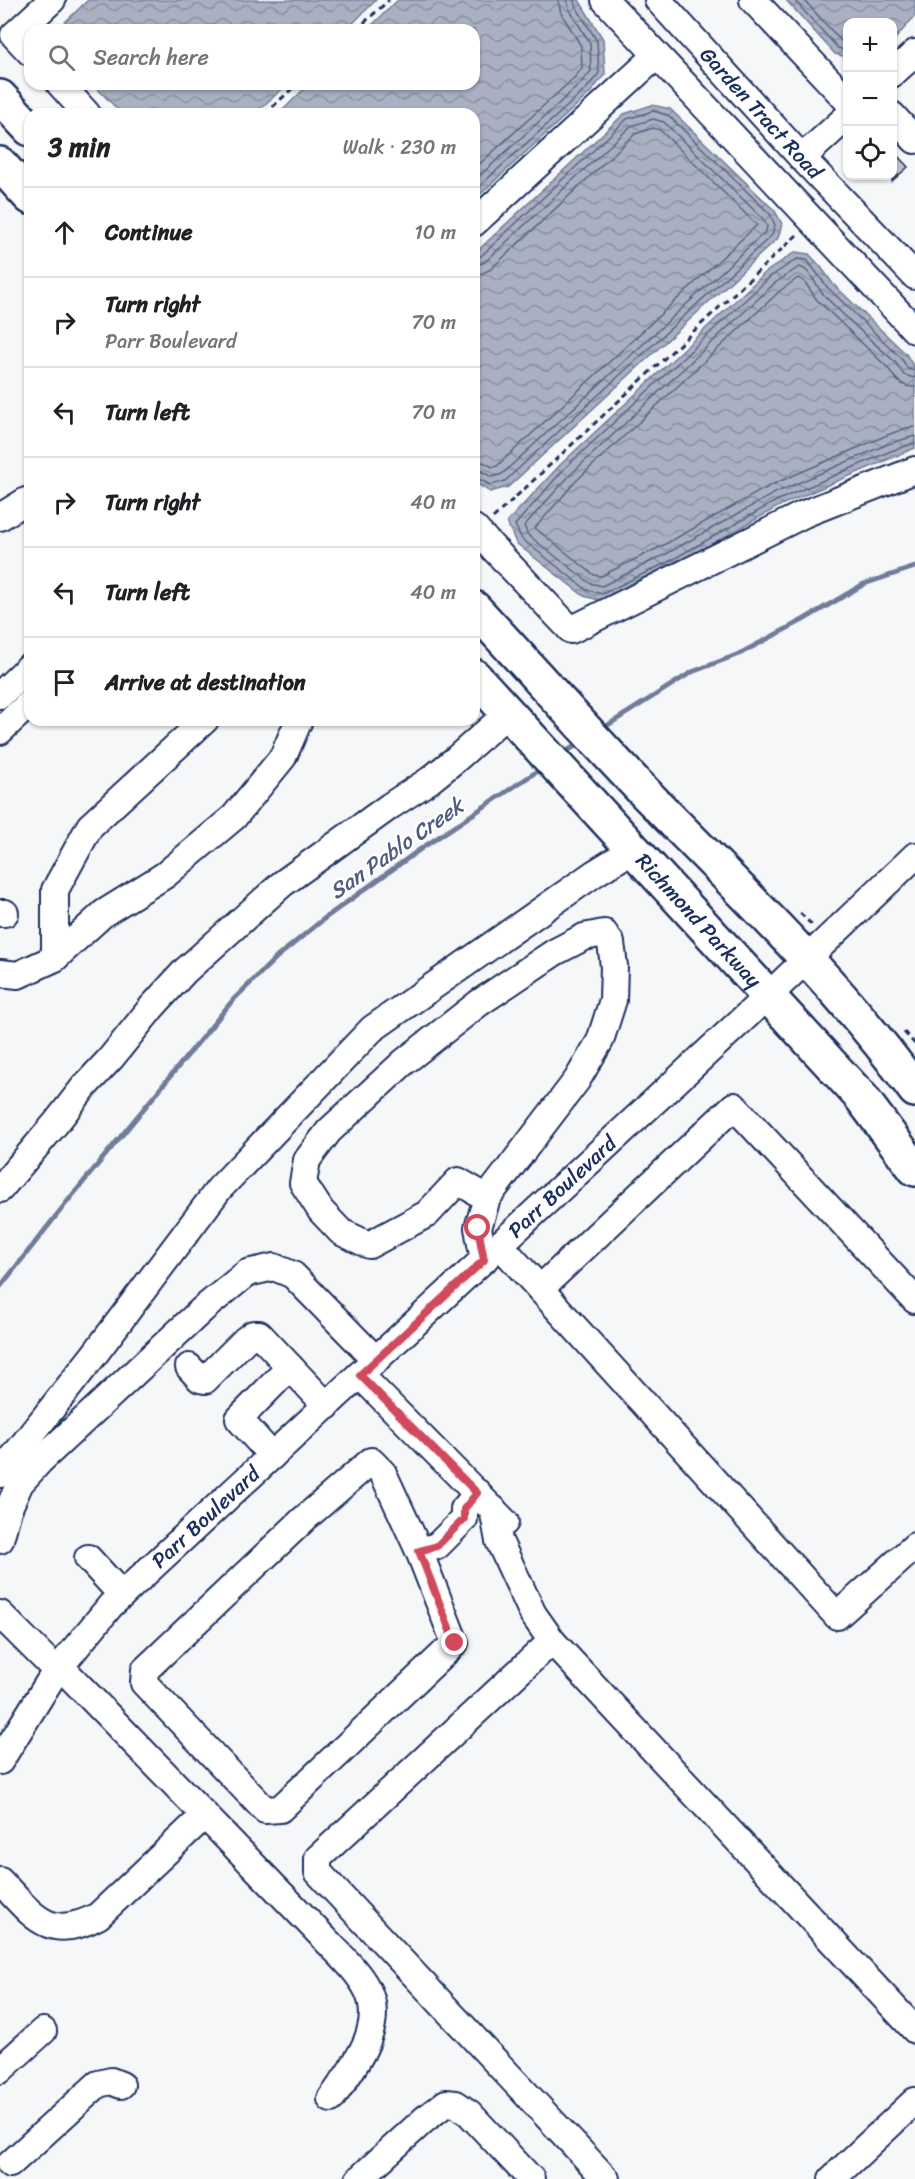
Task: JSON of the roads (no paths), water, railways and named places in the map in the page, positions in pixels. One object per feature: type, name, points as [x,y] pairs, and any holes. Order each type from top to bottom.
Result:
[{"type":"highway","points":[[0,97],[24,123]]},
{"type":"highway","points":[[0,164],[24,190]]},
{"type":"highway","points":[[480,614],[641,789],[807,958],[898,1066],[915,1090]]},
{"type":"highway","name":"Richmond Parkway","points":[[480,683],[861,1097],[915,1169]]},
{"type":"street","points":[[26,24],[52,0]]},
{"type":"street","points":[[605,0],[915,330]]},
{"type":"street","name":"Garden Tract Road","points":[[658,0],[802,158],[915,276]]},
{"type":"street","points":[[753,0],[843,96]]},
{"type":"street","points":[[24,26],[14,35],[24,46]]},
{"type":"street","points":[[894,72],[915,53]]},
{"type":"street","points":[[480,218],[656,56]]},
{"type":"street","points":[[65,90],[82,108]]},
{"type":"street","points":[[802,158],[843,121]]},
{"type":"street","points":[[897,121],[915,140]]},
{"type":"street","points":[[480,534],[571,630],[804,514],[915,470]]},
{"type":"street","points":[[0,517],[24,502]]},
{"type":"street","points":[[0,695],[24,672]]},
{"type":"street","points":[[0,731],[24,709]]},
{"type":"street","points":[[0,1189],[84,1087],[185,971],[282,884],[361,826],[430,780],[508,713]]},
{"type":"street","points":[[55,958],[55,890],[90,826],[199,726]]},
{"type":"street","points":[[0,973],[18,975],[55,958],[104,913],[165,875],[234,818],[283,757],[296,726]]},
{"type":"street","points":[[0,1474],[94,1355],[219,1189],[372,1029],[595,873],[634,849]]},
{"type":"street","name":"Parr Boulevard","points":[[3,1748],[58,1668],[122,1595],[914,858]]},
{"type":"street","points":[[487,1198],[458,1181],[427,1214],[369,1245],[341,1232],[321,1211],[303,1183],[307,1160],[329,1131],[405,1062],[479,1003],[523,973],[584,937],[604,933],[611,943],[614,966],[613,1000],[600,1041],[577,1080],[487,1198],[478,1228],[492,1253],[540,1289],[837,1616],[915,1546]]},
{"type":"street","points":[[540,1289],[734,1106],[915,1300]]},
{"type":"street","points":[[0,1540],[8,1510],[20,1483],[41,1460],[203,1309],[247,1273],[274,1267],[292,1275],[478,1504],[499,1541],[533,1614],[552,1641],[915,2030]]},
{"type":"street","points":[[189,1367],[200,1379],[205,1380],[245,1340],[259,1334],[327,1406]]},
{"type":"street","points":[[272,1456],[238,1419],[290,1367]]},
{"type":"street","points":[[371,1461],[383,1473],[419,1551],[455,1643],[280,1809],[266,1810],[144,1683],[145,1670],[303,1520],[371,1461]]},
{"type":"street","points":[[419,1551],[437,1546],[478,1504]]},
{"type":"street","points":[[88,1558],[122,1595]]},
{"type":"street","points":[[0,1614],[58,1668],[205,1815],[356,1972],[368,1990],[374,2011],[371,2031],[356,2062],[331,2099]]},
{"type":"street","points":[[552,1641],[318,1858],[318,1872],[606,2179]]},
{"type":"street","points":[[0,1881],[39,1921],[59,1928],[81,1925],[99,1916],[205,1815]]},
{"type":"street","points":[[0,2070],[43,2031]]},
{"type":"street","points":[[11,2165],[98,2084],[111,2081],[121,2085]]},
{"type":"street","points":[[832,2179],[915,2101]]},
{"type":"street","points":[[359,2179],[425,2119],[447,2103],[456,2104],[469,2114],[531,2179]]},
{"type":"water","points":[[88,0],[376,0],[352,24],[63,24]]},
{"type":"water","points":[[398,0],[579,0],[603,39],[605,74],[590,93],[480,194],[480,108],[285,108],[303,90],[480,90],[480,24],[373,24]]},
{"type":"water","points":[[786,0],[915,0],[915,16],[897,36],[897,18],[843,18],[843,56],[835,54]]},
{"type":"water","points":[[99,90],[281,90],[261,108],[116,108]]},
{"type":"water","points":[[652,105],[670,109],[775,211],[782,224],[778,238],[508,487],[490,492],[480,486],[480,248],[624,114]]},
{"type":"water","points":[[795,252],[809,254],[833,284],[906,354],[915,369],[915,448],[781,505],[673,566],[603,601],[584,596],[516,543],[507,522],[561,464],[766,272]]},
{"type":"waterway","name":"San Pablo Creek","points":[[600,730],[692,672],[739,654],[864,584],[915,567]]},
{"type":"waterway","name":"San Pablo Creek","points":[[562,754],[582,742]]},
{"type":"waterway","name":"San Pablo Creek","points":[[0,1287],[233,1000],[277,957],[325,918],[422,848],[542,768]]}]
